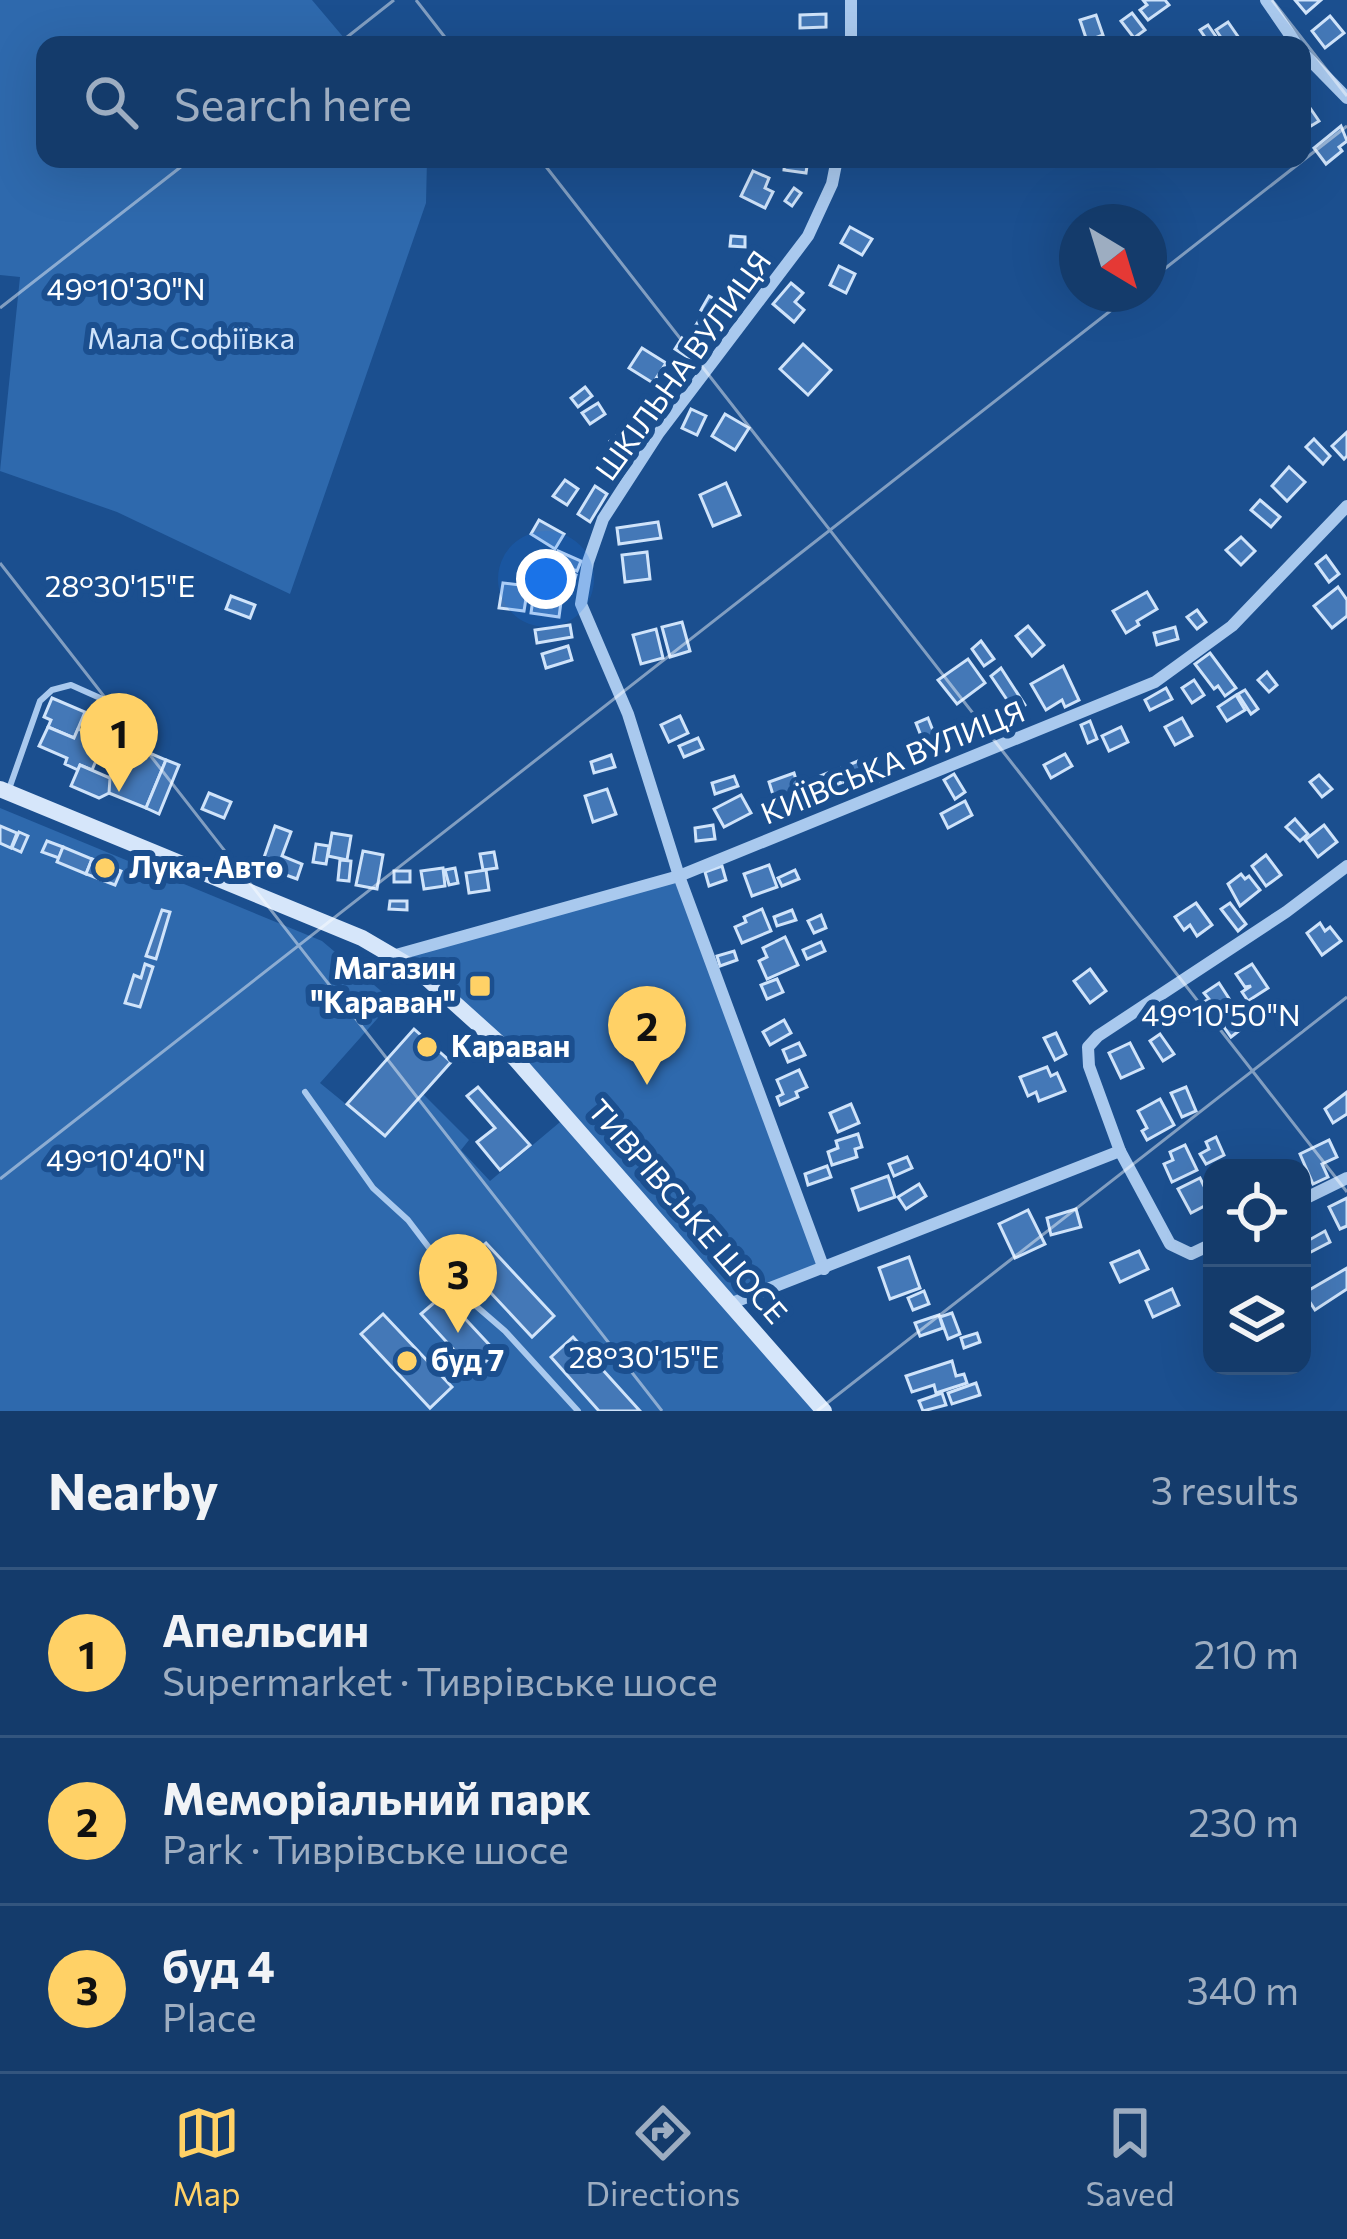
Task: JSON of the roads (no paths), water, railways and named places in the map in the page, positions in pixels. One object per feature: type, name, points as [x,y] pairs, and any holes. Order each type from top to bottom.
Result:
[{"type":"main road","name":"ТИВРІВСЬКЕ ШОСЕ","points":[[4,791],[396,955],[466,1010],[510,1053],[732,1304],[815,1408]]},
{"type":"street","points":[[851,0],[851,36]]},
{"type":"street","points":[[1266,0],[1292,36]]},
{"type":"street","points":[[1311,60],[1347,98]]},
{"type":"street","name":"ШКІЛЬНА ВУЛИЦЯ","points":[[824,1269],[679,876],[628,714],[581,604],[588,562],[603,519],[658,434],[808,236],[835,168]]},
{"type":"street","name":"КИЇВСЬКА ВУЛИЦЯ","points":[[396,955],[679,876],[1155,682],[1232,626],[1347,506]]},
{"type":"street","points":[[1203,1248],[1191,1254],[1170,1244],[1120,1151],[1089,1066],[1088,1048],[1098,1036],[1347,866]]},
{"type":"street","points":[[732,1304],[1120,1151]]},
{"type":"street","points":[[1311,1196],[1347,1178]]},
{"type":"lane","points":[[4,791],[40,700],[52,690],[71,685],[118,706],[122,718],[117,738]]},
{"type":"lane","points":[[305,1092],[373,1188],[408,1220],[468,1299],[505,1331],[578,1411]]},
{"type":"place","name":"Апельсин","points":[[119,792]]},
{"type":"place","name":"Лука-Авто","points":[[105,868]]},
{"type":"place","name":"Магазин \"Караван\"","points":[[480,986]]},
{"type":"place","name":"Караван","points":[[427,1047]]},
{"type":"place","name":"Меморіальний парк","points":[[647,1085]]},
{"type":"place","name":"буд 4","points":[[458,1333]]},
{"type":"place","name":"буд 7","points":[[407,1361]]},
{"type":"park label","name":"Мала Софіївка","points":[[191,339]]}]
